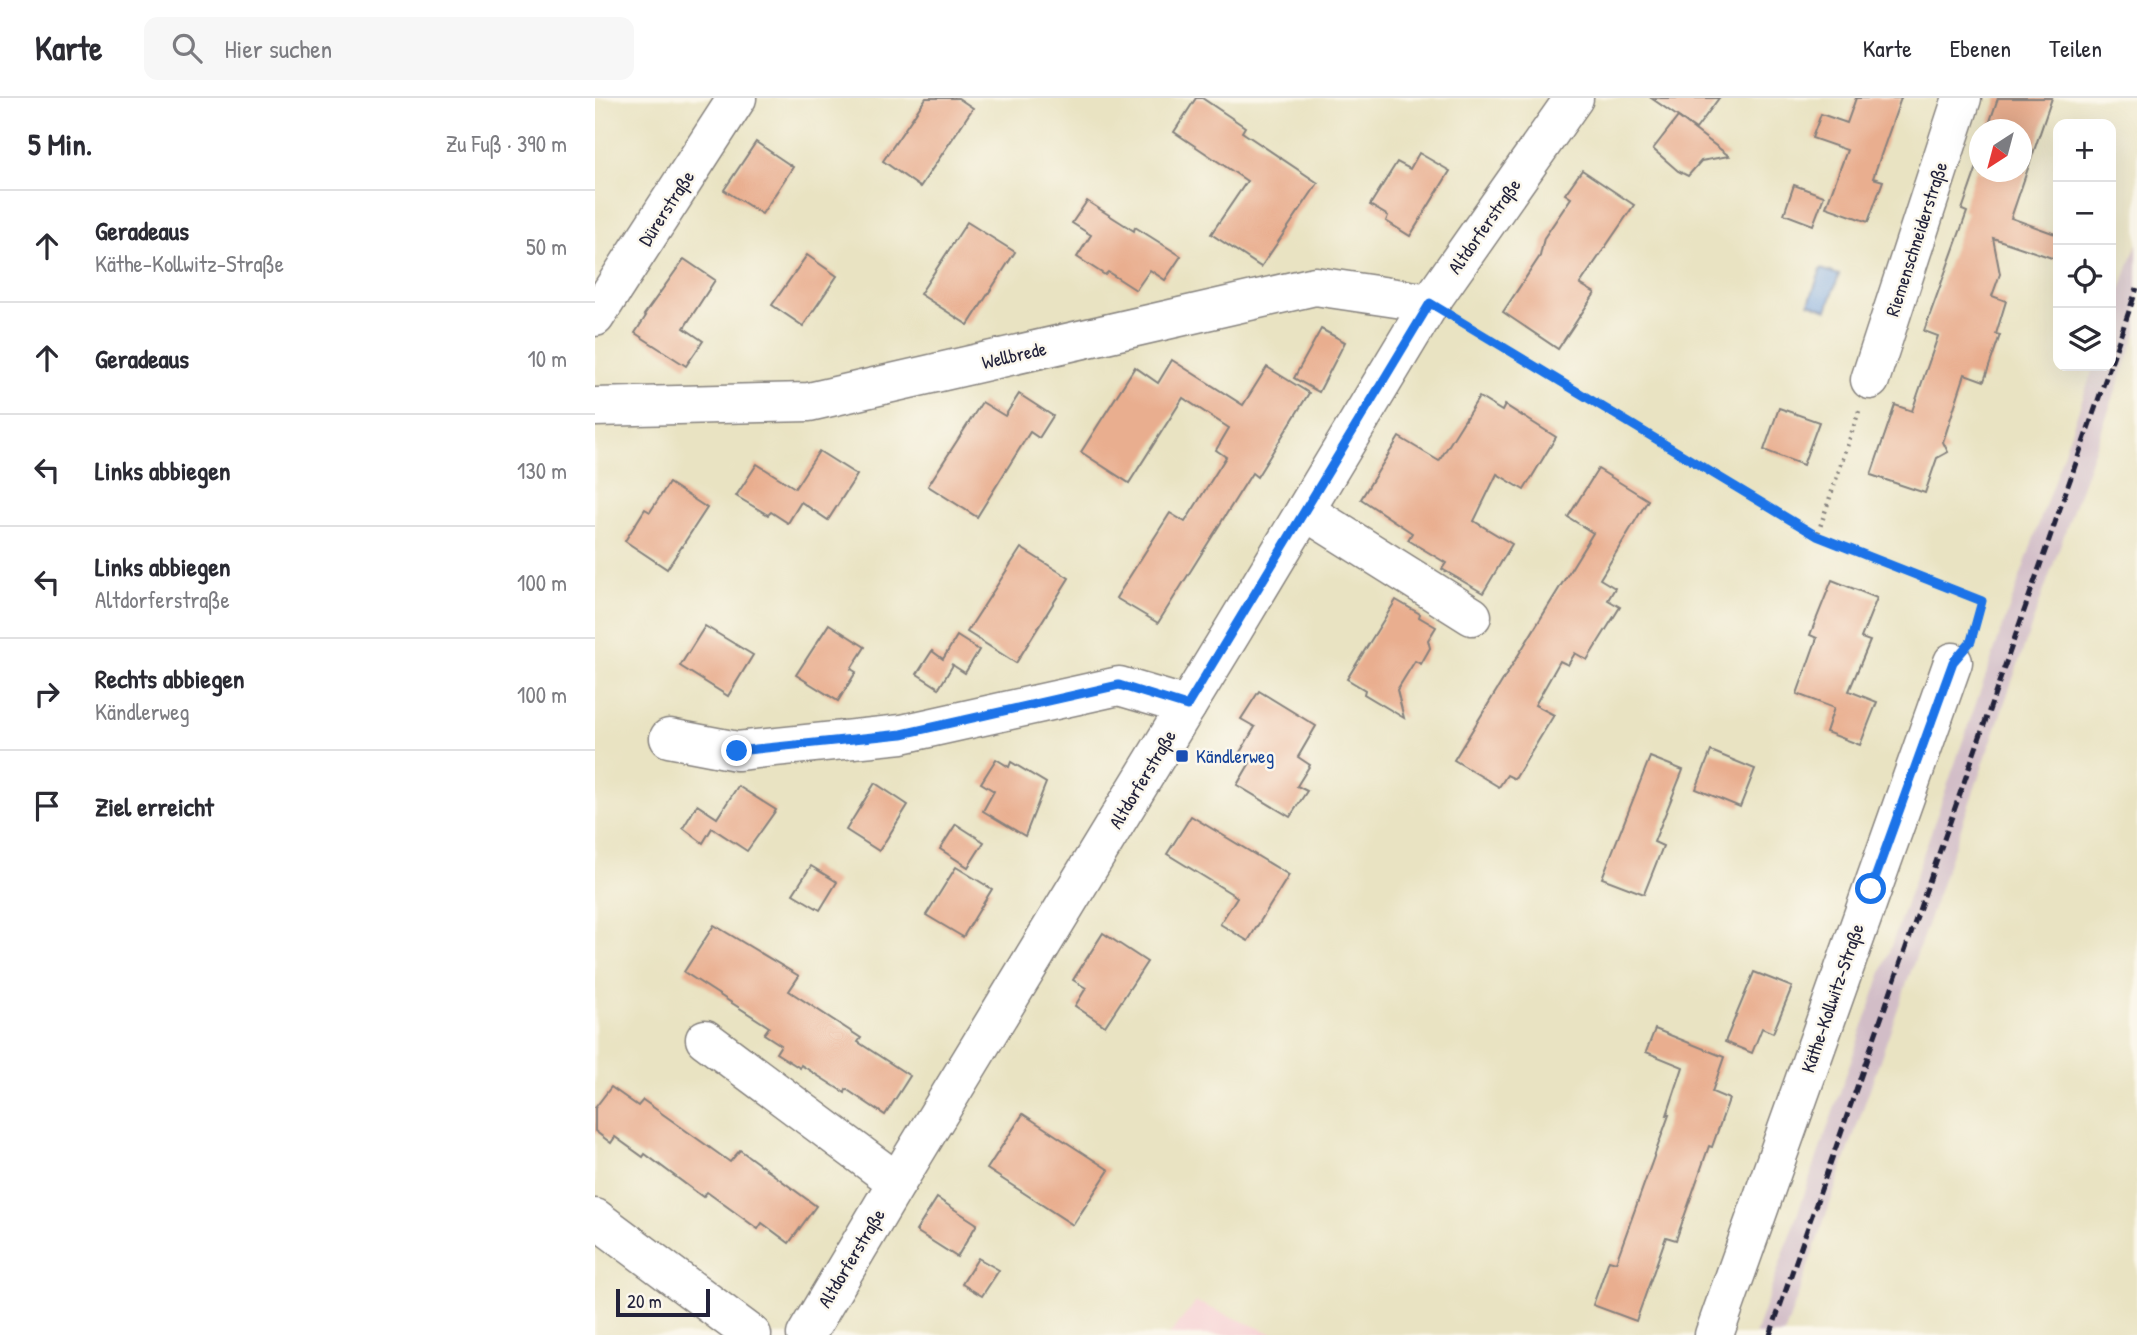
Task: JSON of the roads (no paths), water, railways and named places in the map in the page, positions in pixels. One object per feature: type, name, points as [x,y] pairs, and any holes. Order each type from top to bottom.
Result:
[{"type":"street","name":"Dürerstraße","points":[[595,317],[737,98]]},
{"type":"street","name":"Altdorferstraße","points":[[806,1335],[1430,303],[1574,98]]},
{"type":"street","name":"Riemenschneiderstraße","points":[[1870,380],[1962,98]]},
{"type":"street","name":"Wellbrede","points":[[595,407],[809,402],[1315,286],[1430,303]]},
{"type":"street","points":[[1305,511],[1472,615]]},
{"type":"street","name":"Käthe-Kollwitz-Straße","points":[[1714,1335],[1953,662]]},
{"type":"street","points":[[669,738],[737,751],[902,734],[1119,685],[1187,706]]},
{"type":"street","points":[[705,1039],[897,1182]]},
{"type":"street","points":[[595,1218],[752,1335]]},
{"type":"water","points":[[1821,269],[1839,275],[1827,310],[1809,303]]},
{"type":"railway","points":[[2116,349],[2137,288]]},
{"type":"railway","points":[[1770,1335],[2108,371]]},
{"type":"place","name":"Kändlerweg","points":[[1182,756]]}]
